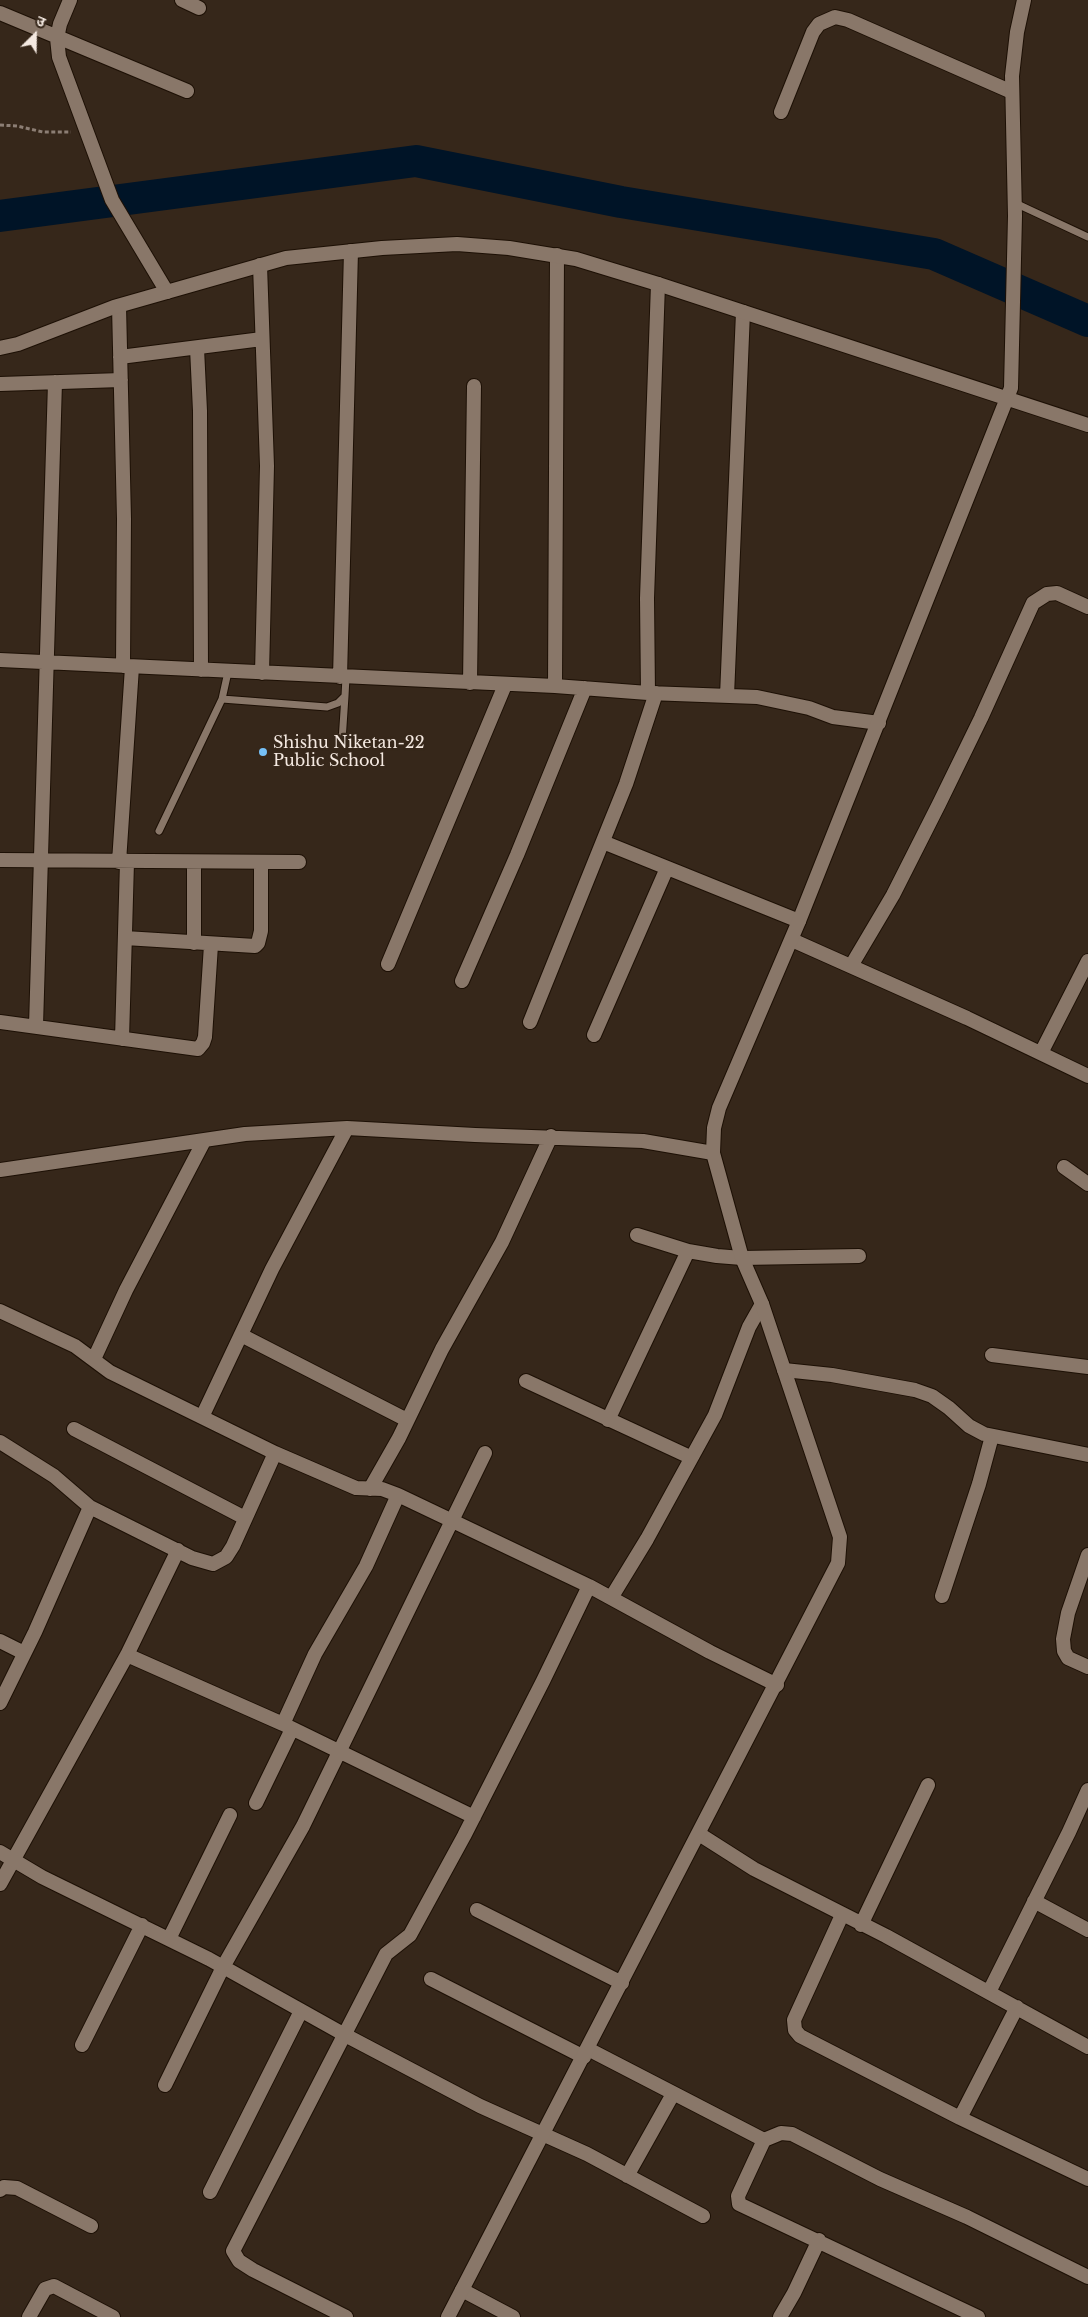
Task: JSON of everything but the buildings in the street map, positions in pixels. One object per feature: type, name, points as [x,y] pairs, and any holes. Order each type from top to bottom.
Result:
[{"type":"street","points":[[70,0],[60,24],[57,38],[59,57],[112,200],[167,292]]},
{"type":"street","points":[[182,0],[199,8]]},
{"type":"street","points":[[448,2317],[834,1576],[840,1551],[840,1538],[762,1304],[742,1258],[713,1153],[714,1128],[719,1108],[792,940],[1007,400],[1013,376],[1014,210],[1012,92],[1017,32],[1024,0]]},
{"type":"street","points":[[0,13],[187,91]]},
{"type":"street","points":[[781,112],[813,32],[819,24],[835,17],[848,20],[1012,92]]},
{"type":"street","points":[[0,348],[18,344],[119,306],[286,258],[457,244],[510,248],[576,258],[1088,425]]},
{"type":"street","points":[[343,677],[351,252]]},
{"type":"street","points":[[555,686],[557,255]]},
{"type":"street","points":[[260,265],[267,466],[262,673]]},
{"type":"street","points":[[530,1022],[626,784],[652,693],[647,598],[658,284]]},
{"type":"street","points":[[119,306],[128,666],[123,862],[125,938],[122,1038]]},
{"type":"street","points":[[727,696],[744,312]]},
{"type":"street","points":[[120,357],[262,339]]},
{"type":"street","points":[[197,348],[200,411],[201,670]]},
{"type":"street","points":[[0,384],[121,380]]},
{"type":"street","points":[[36,1026],[55,382]]},
{"type":"street","points":[[470,683],[474,386]]},
{"type":"street","points":[[851,966],[893,894],[943,796],[1033,603],[1047,594],[1058,593],[1088,607]]},
{"type":"street","points":[[0,660],[757,697],[809,708],[833,717],[878,723]]},
{"type":"street","points":[[388,964],[505,685]]},
{"type":"street","points":[[462,981],[517,855],[585,688]]},
{"type":"street","points":[[603,842],[799,921]]},
{"type":"street","points":[[0,860],[299,862]]},
{"type":"street","points":[[194,862],[194,943]]},
{"type":"street","points":[[125,938],[249,947],[258,943],[261,931],[261,862]]},
{"type":"street","points":[[594,1035],[668,868]]},
{"type":"street","points":[[792,940],[1088,1076]]},
{"type":"street","points":[[0,1022],[193,1049],[200,1047],[205,1037],[211,945]]},
{"type":"street","points":[[1041,1053],[1088,961]]},
{"type":"street","points":[[0,1170],[245,1134],[347,1128],[643,1141],[713,1153]]},
{"type":"street","points":[[202,1417],[272,1269],[347,1128]]},
{"type":"street","points":[[370,1489],[442,1349],[502,1242],[551,1136]]},
{"type":"street","points":[[94,1359],[126,1290],[204,1141]]},
{"type":"street","points":[[1064,1167],[1088,1184]]},
{"type":"street","points":[[637,1235],[688,1251],[742,1258],[859,1256]]},
{"type":"street","points":[[608,1420],[688,1251]]},
{"type":"street","points":[[611,1598],[647,1539],[714,1415],[746,1336],[762,1304]]},
{"type":"street","points":[[0,1311],[75,1346],[110,1372],[275,1453],[356,1488],[390,1491],[589,1586],[710,1652],[777,1685]]},
{"type":"street","points":[[241,1335],[407,1420]]},
{"type":"street","points":[[992,1356],[1088,1367]]},
{"type":"street","points":[[784,1370],[832,1375],[914,1390],[932,1396],[969,1426],[992,1436],[1088,1455]]},
{"type":"street","points":[[526,1382],[690,1457]]},
{"type":"street","points":[[74,1429],[246,1518]]},
{"type":"street","points":[[942,1596],[979,1484],[992,1436]]},
{"type":"street","points":[[0,1442],[54,1476],[90,1507],[204,1563],[219,1562],[226,1557],[233,1546],[275,1453]]},
{"type":"street","points":[[165,2085],[223,1967],[299,1832],[340,1752],[485,1453]]},
{"type":"street","points":[[256,1803],[315,1654],[366,1566],[398,1495]]},
{"type":"street","points":[[0,1703],[90,1507]]},
{"type":"street","points":[[0,1884],[12,1859],[127,1655],[178,1550]]},
{"type":"street","points":[[1088,1555],[1068,1613],[1063,1639],[1064,1651],[1068,1658],[1088,1667]]},
{"type":"street","points":[[346,2317],[253,2270],[239,2261],[233,2251],[386,1954],[410,1935],[474,1817],[544,1681],[589,1586]]},
{"type":"street","points":[[0,1641],[24,1653]]},
{"type":"street","points":[[127,1655],[376,1767],[474,1817]]},
{"type":"street","points":[[861,1924],[928,1785]]},
{"type":"street","points":[[990,1992],[1088,1790]]},
{"type":"street","points":[[169,1939],[230,1815]]},
{"type":"street","points":[[699,1834],[754,1870],[990,1992],[1088,2047]]},
{"type":"street","points":[[0,1852],[42,1877],[142,1925],[223,1967],[345,2035],[480,2106],[588,2154],[703,2216]]},
{"type":"street","points":[[1034,1901],[1088,1930]]},
{"type":"street","points":[[477,1910],[622,1983]]},
{"type":"street","points":[[842,1915],[794,2020],[794,2030],[807,2041],[960,2118],[1088,2179]]},
{"type":"street","points":[[82,2045],[142,1925]]},
{"type":"street","points":[[431,1979],[673,2094],[764,2140]]},
{"type":"street","points":[[960,2118],[1016,2007]]},
{"type":"street","points":[[210,2192],[301,2011]]},
{"type":"street","points":[[627,2176],[673,2094]]},
{"type":"street","points":[[978,2317],[819,2240],[739,2204],[738,2196],[764,2140],[781,2133],[797,2136],[880,2179],[973,2220],[1088,2277]]},
{"type":"street","points":[[1,2188],[16,2188],[91,2226]]},
{"type":"street","points":[[780,2317],[819,2240]]},
{"type":"street","points":[[29,2317],[39,2296],[46,2289],[54,2286],[113,2317]]},
{"type":"street","points":[[462,2290],[513,2317]]},
{"type":"lane","points":[[1014,210],[1088,237]]},
{"type":"lane","points":[[159,831],[222,700],[228,672]]},
{"type":"lane","points":[[342,741],[345,696],[343,677]]},
{"type":"lane","points":[[222,700],[327,706],[338,703],[345,696]]},
{"type":"path","points":[[0,125],[60,133],[73,132],[85,128]]},
{"type":"waterway","points":[[0,216],[416,161],[621,202],[934,254],[1088,321]]},
{"type":"place","name":"Shishu Niketan-22 Public School","points":[[263,752]]}]
